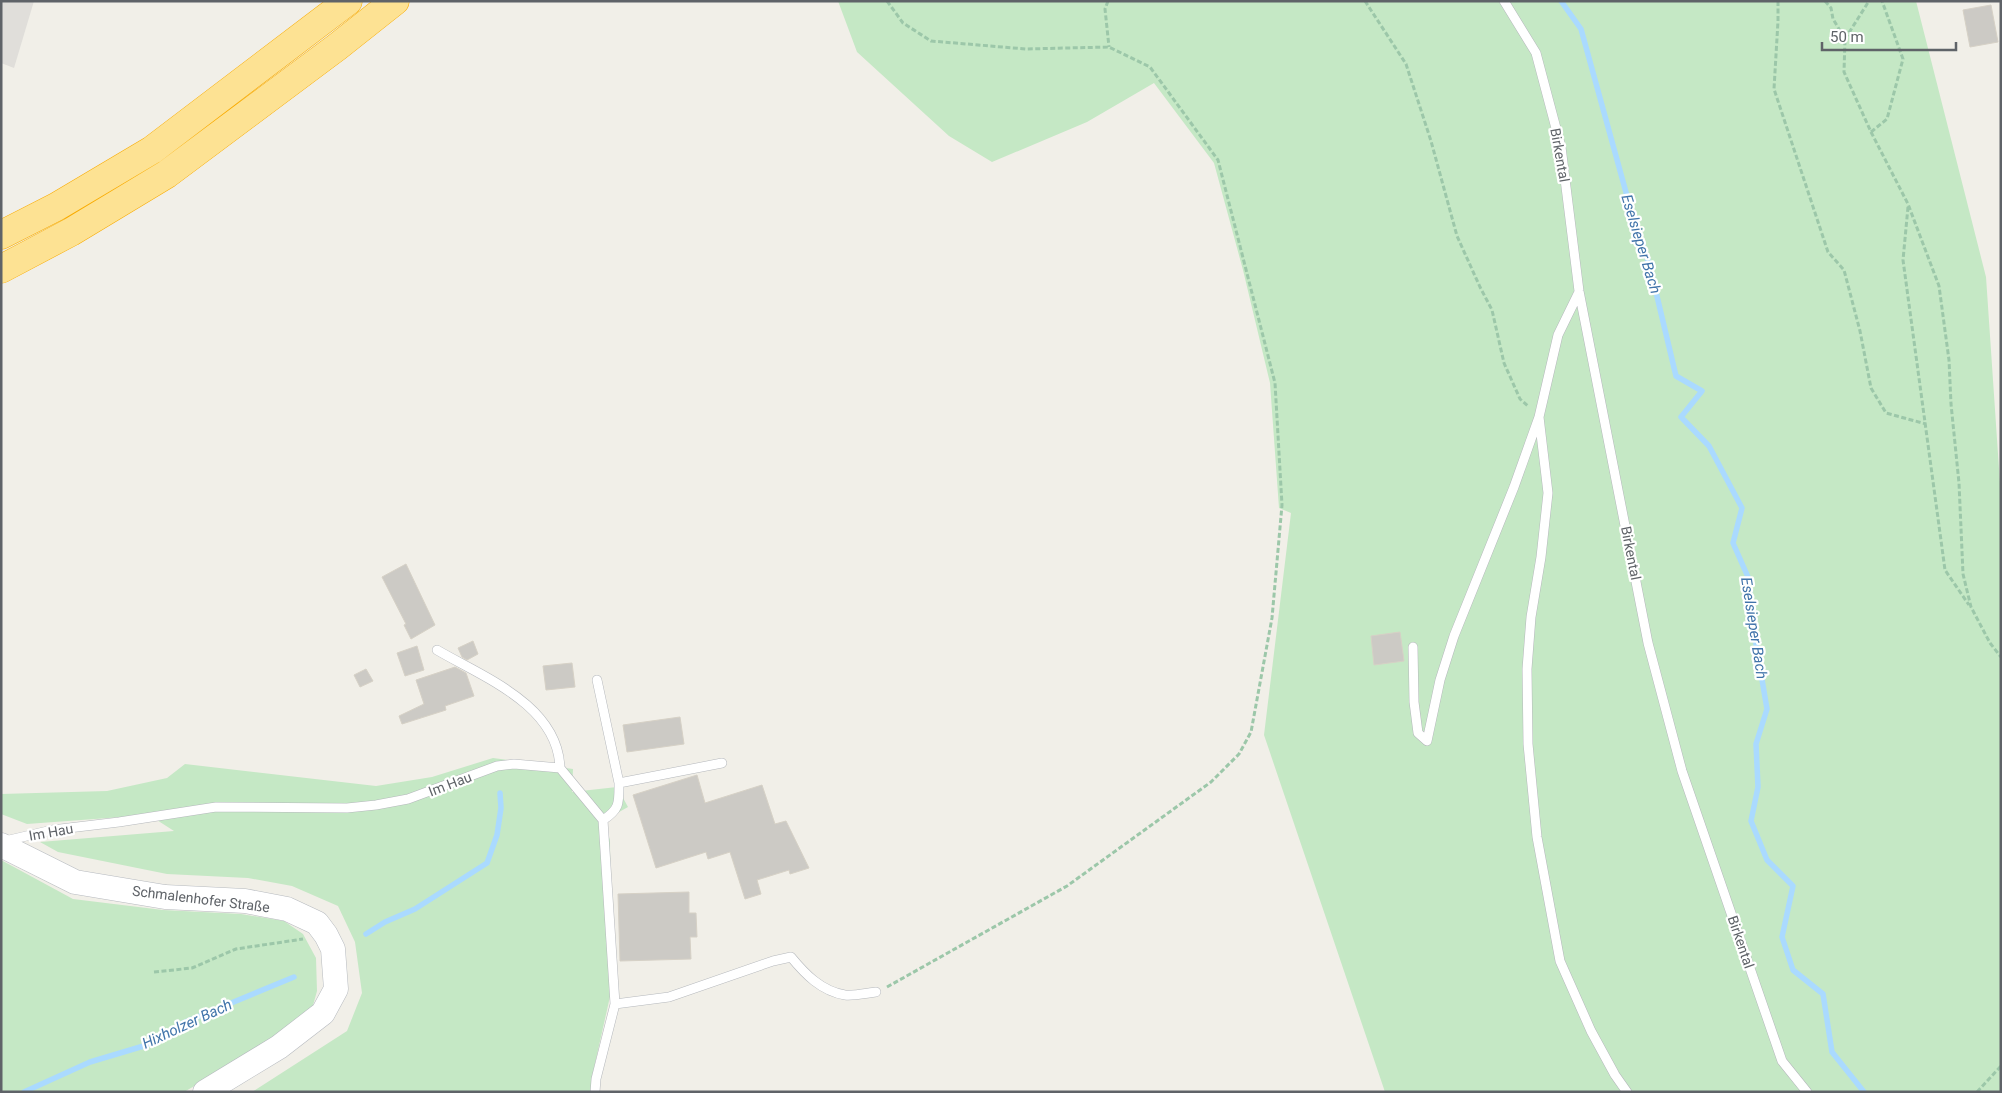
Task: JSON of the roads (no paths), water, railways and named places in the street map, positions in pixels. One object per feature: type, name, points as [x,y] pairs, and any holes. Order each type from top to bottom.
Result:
[{"type":"highway","points":[[1,235],[56,207],[152,150],[348,1]]},
{"type":"highway","points":[[1,268],[71,232],[167,174],[337,47],[395,1]]},
{"type":"main road","name":"Schmalenhofer Straße","points":[[1,844],[75,882],[165,897],[244,901],[287,910],[317,923],[326,935],[333,950],[336,989],[323,1013],[279,1047],[205,1092]]},
{"type":"lane","name":"Birkental","points":[[1504,1],[1536,53],[1561,147],[1579,291],[1648,643],[1682,771],[1782,1061],[1807,1092]]},
{"type":"lane","points":[[1413,647],[1414,702],[1418,734],[1427,741],[1440,680],[1454,636],[1514,487],[1539,417],[1558,335],[1579,291]]},
{"type":"lane","points":[[1539,417],[1548,493],[1541,557],[1530,616],[1527,669],[1528,744],[1537,837],[1560,961],[1591,1031],[1615,1075],[1627,1092]]},
{"type":"lane","points":[[437,650],[491,680],[522,701],[538,715],[552,736],[559,754],[560,768],[603,820],[615,1004],[596,1080],[595,1092]]},
{"type":"lane","points":[[597,680],[619,783],[619,800],[615,812],[603,820]]},
{"type":"lane","points":[[619,783],[722,763]]},
{"type":"lane","name":"Im Hau","points":[[1,844],[52,830],[216,807],[347,808],[376,805],[408,799],[497,766],[514,764],[560,768]]},
{"type":"lane","points":[[615,1004],[669,997],[773,961],[790,957],[807,976],[827,989],[846,995],[876,992]]},
{"type":"waterway","name":"Eselsieper Bach","points":[[1561,1],[1581,29],[1627,196],[1650,267],[1676,376],[1702,391],[1681,417],[1709,446],[1742,508],[1733,543],[1748,577],[1756,644],[1767,709],[1756,744],[1758,787],[1751,821],[1767,860],[1793,886],[1782,937],[1793,970],[1823,994],[1832,1052],[1864,1092]]},
{"type":"waterway","name":"Hixholzer Bach","points":[[366,934],[385,922],[415,909],[487,863],[497,835],[501,808],[500,793]]},
{"type":"waterway","name":"Hixholzer Bach","points":[[24,1092],[90,1062],[147,1045],[183,1023],[294,977]]}]
